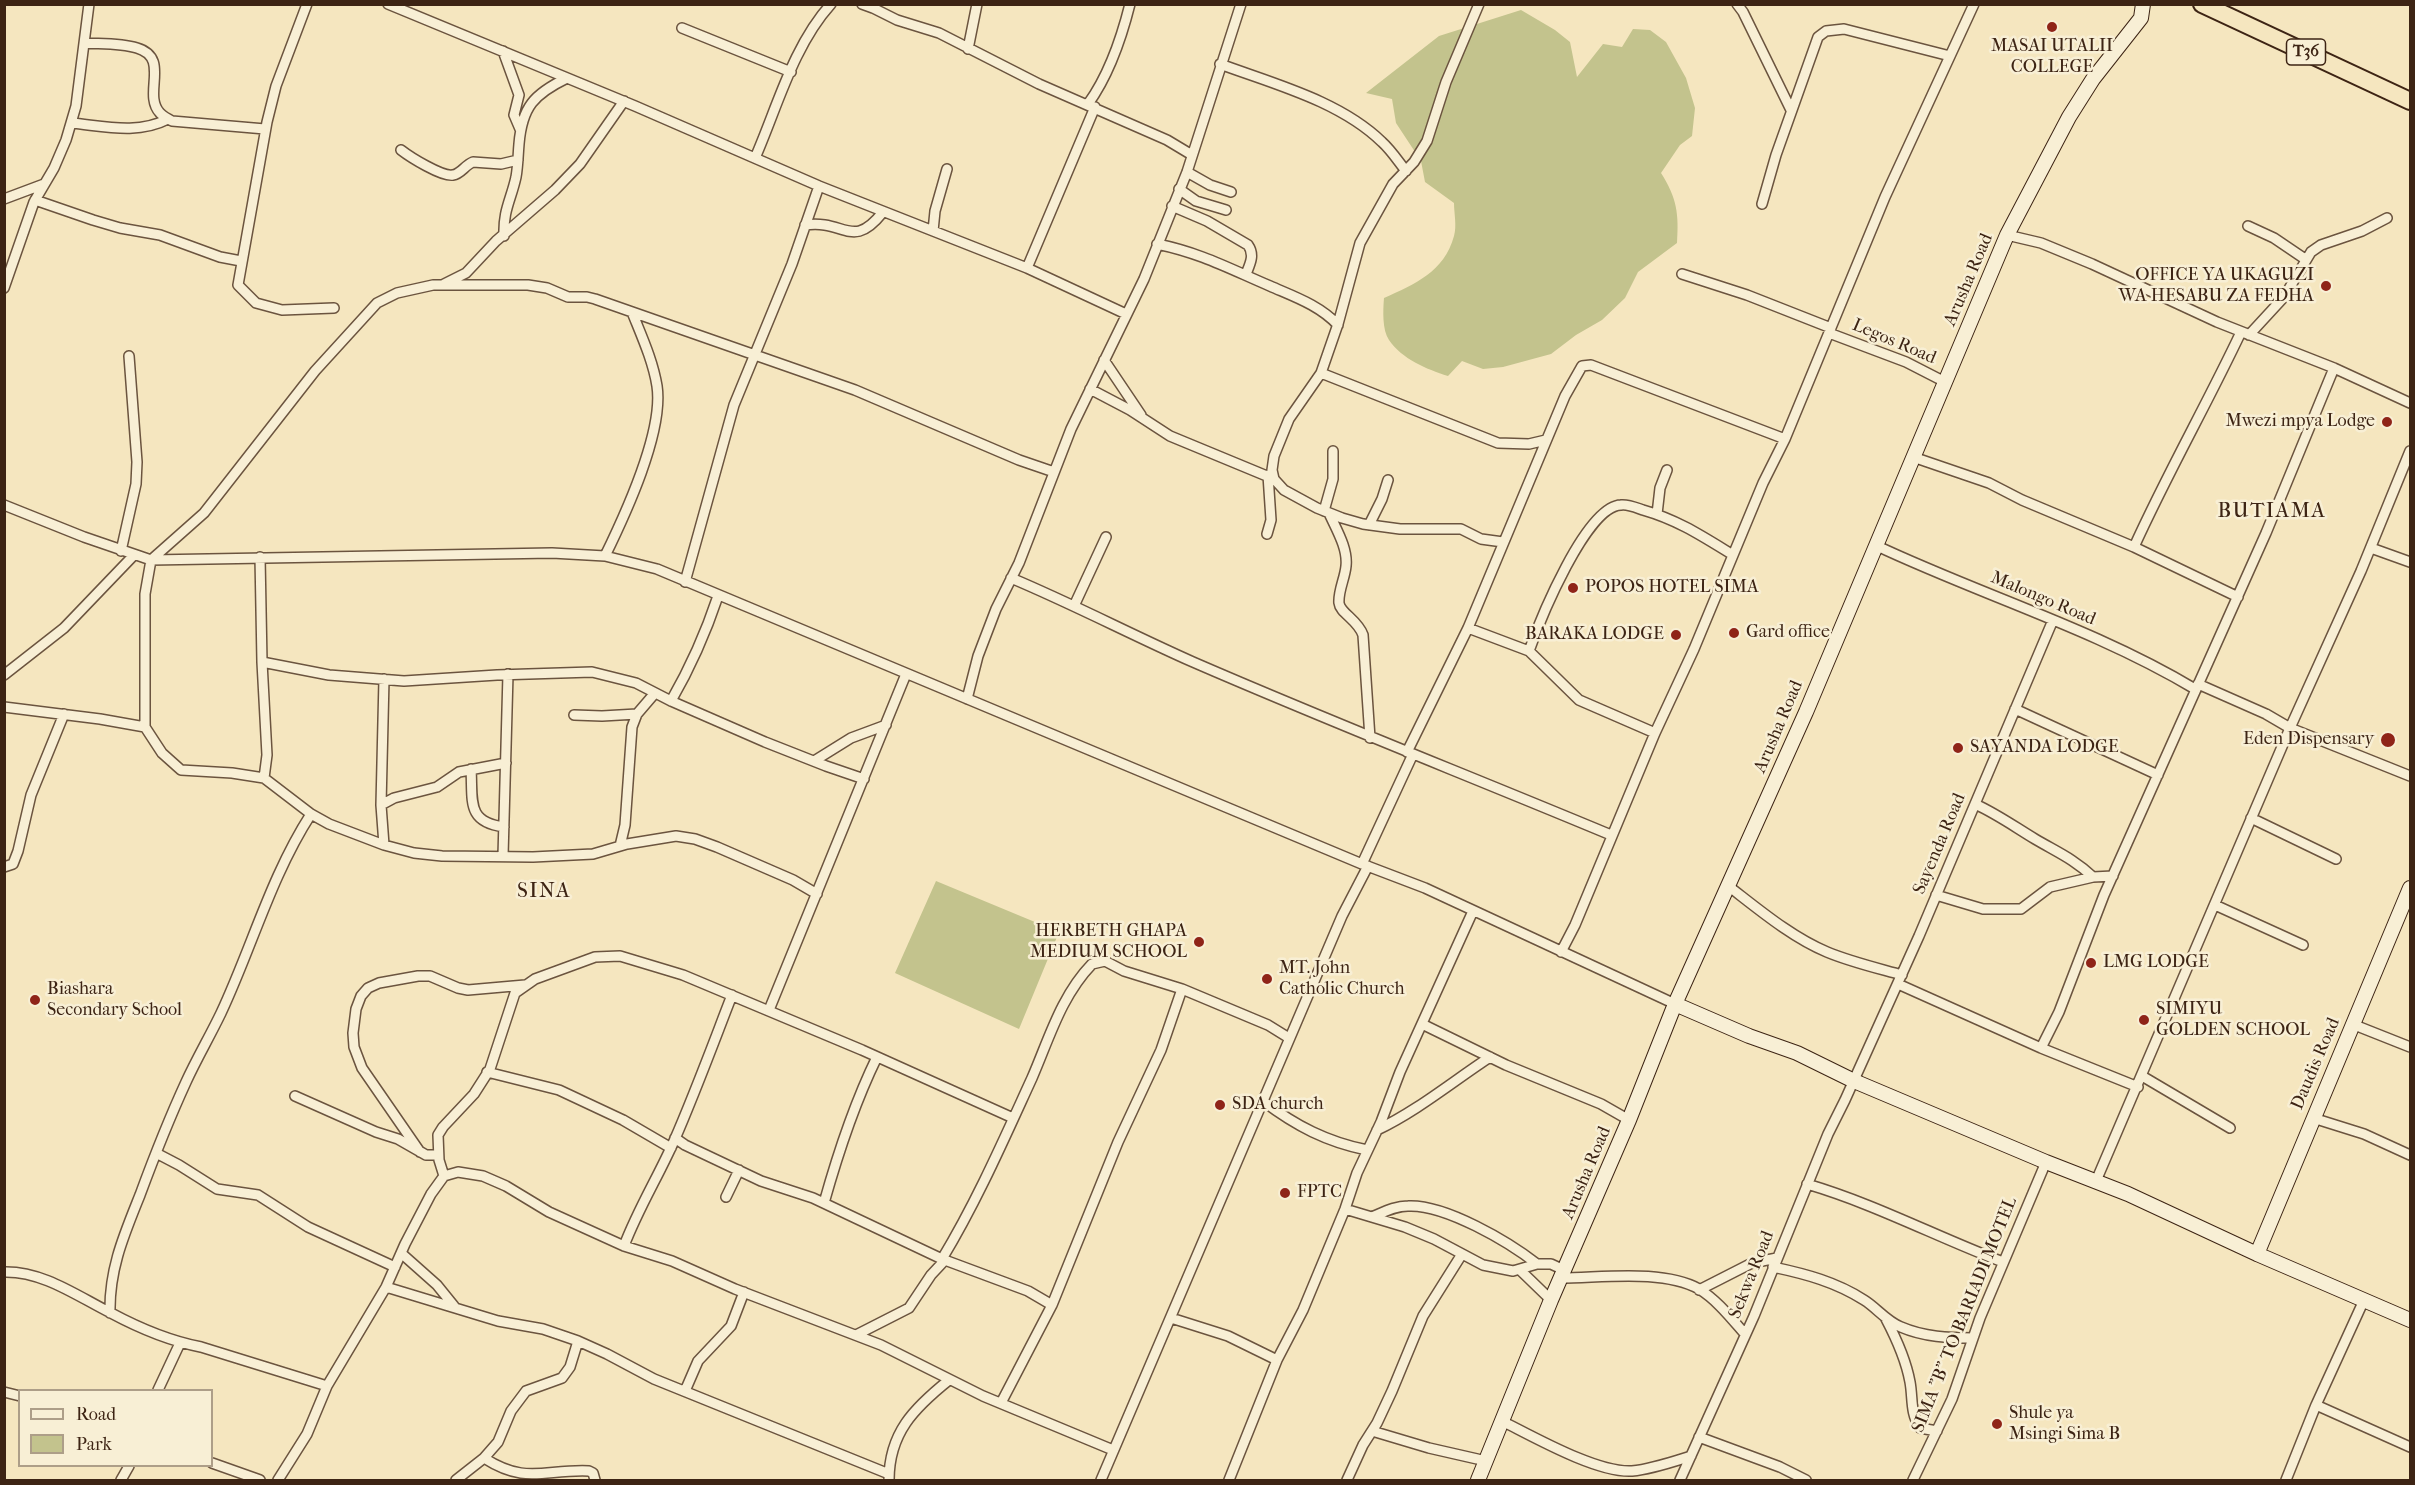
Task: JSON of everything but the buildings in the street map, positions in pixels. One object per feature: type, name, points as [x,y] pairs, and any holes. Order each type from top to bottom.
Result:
[{"type":"highway","name":"T36","points":[[2206,5],[2410,101]]},
{"type":"main road","name":"Arusha Road","points":[[1478,1480],[1551,1300],[1629,1120],[1675,1004],[1802,722],[2007,235],[2069,117],[2093,79],[2141,18],[2144,4]]},
{"type":"main road","name":"Daudis Road","points":[[2257,1254],[2410,888]]},
{"type":"main road","points":[[1675,1004],[1749,1036],[1797,1053],[1854,1081],[2096,1181],[2410,1320]]},
{"type":"street","points":[[4,288],[35,200],[54,168],[71,123],[76,106],[89,4]]},
{"type":"street","points":[[307,4],[276,86],[265,129],[238,285],[256,303],[282,310],[334,308]]},
{"type":"street","points":[[388,4],[408,8],[819,186],[1027,268],[1126,314]]},
{"type":"street","points":[[755,158],[791,72],[815,25],[831,4]]},
{"type":"street","points":[[862,4],[897,20],[939,33],[1039,84],[1167,140],[1192,155]]},
{"type":"street","points":[[968,49],[977,4]]},
{"type":"street","points":[[1027,268],[1102,86],[1124,29],[1130,4]]},
{"type":"street","points":[[967,699],[978,656],[996,609],[1090,389],[1126,314],[1187,172],[1240,4]]},
{"type":"street","points":[[1267,534],[1271,520],[1271,477],[1274,456],[1281,438],[1289,419],[1321,373],[1338,325],[1360,243],[1393,184],[1414,162],[1427,141],[1446,82],[1479,4]]},
{"type":"street","points":[[1737,4],[1791,110]]},
{"type":"street","points":[[1562,952],[1655,733],[1785,439],[1885,197],[1974,4]]},
{"type":"street","points":[[682,28],[791,72]]},
{"type":"street","points":[[1762,204],[1791,110],[1818,37],[1826,30],[1851,31],[1950,56]]},
{"type":"street","points":[[85,43],[123,45],[139,48],[148,53],[154,59],[156,68],[154,103],[159,113],[172,121],[265,129]]},
{"type":"street","points":[[503,51],[519,95],[514,115],[520,129]]},
{"type":"street","points":[[1220,64],[1286,87],[1335,110],[1382,141],[1406,171]]},
{"type":"street","points":[[504,236],[505,210],[514,183],[520,129],[525,114],[535,97],[548,87],[567,78]]},
{"type":"street","points":[[442,285],[466,273],[555,190],[574,170],[624,101]]},
{"type":"street","points":[[71,123],[126,129],[144,128],[168,119]]},
{"type":"street","points":[[401,150],[411,158],[446,176],[458,174],[473,162],[501,164],[518,160]]},
{"type":"street","points":[[933,231],[935,211],[947,169]]},
{"type":"street","points":[[1187,172],[1210,185],[1231,192]]},
{"type":"street","points":[[4,199],[44,184]]},
{"type":"street","points":[[685,582],[734,405],[792,264],[819,186]]},
{"type":"street","points":[[1179,189],[1196,201],[1226,210]]},
{"type":"street","points":[[35,200],[120,228],[160,235],[241,261]]},
{"type":"street","points":[[1172,206],[1248,244],[1252,250],[1246,274]]},
{"type":"street","points":[[805,225],[819,223],[860,232],[874,223],[883,212]]},
{"type":"street","points":[[2134,547],[2163,485],[2245,334],[2284,297],[2305,259],[2321,245],[2362,231],[2387,218]]},
{"type":"street","points":[[2248,226],[2274,238],[2305,259]]},
{"type":"street","points":[[2007,235],[2041,243],[2245,334],[2334,368],[2410,403]]},
{"type":"street","points":[[1157,244],[1202,255],[1246,274],[1322,309],[1338,325]]},
{"type":"street","name":"Legos Road","points":[[1682,274],[1747,295],[1945,382]]},
{"type":"street","points":[[818,894],[764,867],[695,839],[676,836],[620,846],[593,854],[533,857],[442,856],[414,853],[384,845],[329,824],[311,814],[264,778],[232,772],[181,770],[162,753],[145,727],[146,594],[151,560],[204,513],[315,371],[377,303],[397,293],[421,287],[528,285],[547,288],[568,297],[587,297],[855,390],[1019,460],[1054,472]]},
{"type":"street","points":[[605,556],[621,524],[650,446],[656,416],[658,389],[653,365],[632,312]]},
{"type":"street","points":[[121,551],[136,484],[137,462],[129,356]]},
{"type":"street","points":[[1104,360],[1144,418]]},
{"type":"street","points":[[1101,1480],[1365,865],[1410,753],[1468,628],[1574,377],[1586,364],[1641,382],[1785,439]]},
{"type":"street","points":[[2041,1048],[2054,1022],[2113,876],[2196,686],[2238,597],[2334,368]]},
{"type":"street","points":[[1321,373],[1498,443],[1521,445],[1546,440]]},
{"type":"street","points":[[1090,389],[1144,418],[1170,436],[1271,477],[1290,494],[1326,512],[1369,525],[1400,529],[1461,529],[1480,538],[1503,542]]},
{"type":"street","points":[[1333,451],[1333,479],[1326,512],[1346,554],[1339,603],[1342,611],[1359,625],[1363,635],[1370,738]]},
{"type":"street","points":[[2096,1181],[2290,728],[2371,548],[2410,452]]},
{"type":"street","points":[[1913,457],[1989,483],[2022,500],[2134,547],[2181,572],[2238,597]]},
{"type":"street","points":[[1657,514],[1660,488],[1667,470]]},
{"type":"street","points":[[1369,525],[1382,499],[1388,480]]},
{"type":"street","points":[[4,505],[121,551],[151,560],[261,557],[431,557],[552,553],[605,556],[657,569],[1425,888],[1675,1004]]},
{"type":"street","points":[[1528,651],[1541,617],[1572,556],[1600,514],[1611,507],[1621,505],[1657,514],[1683,524],[1733,555]]},
{"type":"street","points":[[1074,606],[1106,537]]},
{"type":"street","name":"Malongo Road","points":[[1875,545],[2053,620],[2196,686],[2266,714],[2290,728],[2410,776]]},
{"type":"street","points":[[2371,548],[2410,562]]},
{"type":"street","points":[[4,675],[64,628],[134,555]]},
{"type":"street","points":[[261,557],[262,662],[267,755],[264,778]]},
{"type":"street","points":[[1011,578],[1165,650],[1370,738],[1611,835]]},
{"type":"street","points":[[671,701],[710,621],[718,596]]},
{"type":"street","name":"Sayenda Road","points":[[1854,1081],[1900,979],[2053,620]]},
{"type":"street","points":[[1468,628],[1528,651],[1579,700],[1655,733]]},
{"type":"street","points":[[262,662],[329,675],[404,681],[592,672],[636,683],[671,701],[814,761],[864,779]]},
{"type":"street","points":[[769,1010],[906,674]]},
{"type":"street","points":[[503,856],[505,715],[508,675]]},
{"type":"street","points":[[384,679],[381,805],[384,845]]},
{"type":"street","points":[[620,846],[625,825],[632,727],[637,714],[655,693]]},
{"type":"street","points":[[4,707],[145,727]]},
{"type":"street","points":[[2015,709],[2157,776]]},
{"type":"street","points":[[4,867],[13,864],[31,795],[64,714]]},
{"type":"street","points":[[574,715],[637,714]]},
{"type":"street","points":[[814,761],[851,738],[886,725]]},
{"type":"street","points":[[381,805],[394,798],[437,787],[459,772],[506,762]]},
{"type":"street","points":[[471,769],[473,801],[480,819],[490,826],[504,827]]},
{"type":"street","points":[[1975,804],[2002,817],[2036,840],[2070,858],[2093,877]]},
{"type":"street","points":[[110,1313],[111,1280],[117,1253],[156,1153],[187,1080],[221,1013],[276,880],[311,814]]},
{"type":"street","points":[[2251,818],[2336,859]]},
{"type":"street","points":[[1936,895],[1983,909],[2021,909],[2050,887],[2093,877],[2113,876]]},
{"type":"street","points":[[1727,885],[1801,938],[1825,951],[1900,979],[2041,1048],[2138,1087]]},
{"type":"street","points":[[2215,905],[2303,945]]},
{"type":"street","points":[[1229,1480],[1277,1360],[1303,1310],[1345,1209],[1357,1173],[1473,910]]},
{"type":"street","points":[[420,1152],[362,1068],[354,1047],[355,1017],[361,996],[368,988],[379,983],[418,976],[430,976],[468,990],[525,984],[595,957],[620,956],[683,975],[769,1010],[1013,1118]]},
{"type":"street","points":[[856,1335],[909,1308],[943,1259],[984,1181],[1058,1014],[1092,964],[1105,961],[1148,979],[1182,989],[1268,1025],[1289,1038]]},
{"type":"street","points":[[444,1176],[438,1155],[438,1135],[443,1126],[474,1094],[488,1072],[515,993],[525,984]]},
{"type":"street","points":[[1001,1403],[1052,1305],[1118,1142],[1161,1050],[1182,989]]},
{"type":"street","points":[[624,1246],[643,1200],[658,1176],[675,1138],[732,995]]},
{"type":"street","points":[[1422,1024],[1490,1057],[1592,1100],[1629,1120]]},
{"type":"street","points":[[2352,1024],[2410,1047]]},
{"type":"street","points":[[824,1203],[846,1128],[860,1090],[877,1057]]},
{"type":"street","points":[[1377,1130],[1412,1111],[1430,1096],[1490,1057]]},
{"type":"street","points":[[488,1072],[559,1090],[623,1120],[670,1148]]},
{"type":"street","points":[[2142,1076],[2230,1128]]},
{"type":"street","name":"Sekwa Road","points":[[1680,1480],[1745,1334],[1828,1134],[1854,1081]]},
{"type":"street","points":[[296,1096],[398,1139],[426,1155],[438,1155]]},
{"type":"street","points":[[1263,1101],[1306,1130],[1324,1139],[1367,1150]]},
{"type":"street","points":[[2313,1118],[2364,1134],[2410,1155]]},
{"type":"street","points":[[675,1138],[761,1181],[824,1203],[943,1259],[1028,1291],[1052,1305]]},
{"type":"street","points":[[156,1153],[217,1189],[258,1195],[308,1227],[395,1267]]},
{"type":"street","name":"SIMA \"B\" TO BARIADI MOTEL","points":[[1913,1480],[1952,1399],[2003,1262],[2046,1162]]},
{"type":"street","points":[[726,1197],[739,1170]]},
{"type":"street","points":[[278,1480],[307,1434],[327,1386],[386,1287],[431,1194],[444,1176],[458,1172],[483,1176],[506,1186],[549,1212],[624,1246],[672,1261],[744,1292],[881,1345],[950,1380],[1113,1450]]},
{"type":"street","points":[[1807,1184],[1888,1212],[1950,1241],[2003,1262]]},
{"type":"street","points":[[1372,1217],[1392,1209],[1408,1206],[1440,1212],[1475,1226],[1503,1241],[1537,1264]]},
{"type":"street","points":[[1345,1209],[1434,1239],[1483,1265],[1520,1270],[1537,1264],[1551,1264],[1562,1274],[1662,1277],[1680,1281],[1712,1299],[1745,1334]]},
{"type":"street","points":[[401,1253],[437,1286],[455,1307]]},
{"type":"street","points":[[1347,1480],[1392,1391],[1423,1316],[1462,1254]]},
{"type":"street","points":[[1699,1290],[1752,1263],[1775,1263],[1847,1290],[1876,1308],[1898,1326],[1928,1335],[1973,1338]]},
{"type":"street","points":[[1520,1270],[1551,1300]]},
{"type":"street","points":[[4,1272],[37,1276],[139,1328],[180,1343],[201,1347],[327,1386]]},
{"type":"street","points":[[386,1287],[498,1321],[543,1329],[578,1341],[654,1379],[891,1478],[890,1455],[910,1415],[950,1380]]},
{"type":"street","points":[[685,1391],[698,1361],[731,1326],[744,1292]]},
{"type":"street","points":[[2286,1480],[2316,1405],[2364,1300]]},
{"type":"street","points":[[1171,1318],[1228,1336],[1277,1360]]},
{"type":"street","points":[[1886,1318],[1910,1380],[1915,1420],[1920,1428],[1937,1431]]},
{"type":"street","points":[[456,1480],[484,1458],[498,1442],[511,1411],[526,1391],[562,1378],[570,1367],[578,1341]]},
{"type":"street","points":[[158,1389],[180,1343]]},
{"type":"street","points":[[2316,1405],[2410,1447]]},
{"type":"street","points":[[1502,1421],[1563,1451],[1613,1469],[1630,1471],[1646,1469],[1691,1456]]},
{"type":"street","points":[[1372,1431],[1429,1448],[1486,1461]]},
{"type":"street","points":[[1699,1437],[1780,1467],[1806,1480]]},
{"type":"street","points":[[484,1458],[514,1475],[554,1475],[589,1471],[593,1473],[595,1480]]},
{"type":"street","points":[[213,1463],[260,1480]]},
{"type":"green space","points":[[1521,10],[1555,30],[1570,42],[1577,77],[1603,44],[1622,47],[1633,29],[1650,30],[1666,42],[1686,78],[1695,108],[1692,136],[1680,145],[1661,173],[1671,190],[1676,206],[1677,243],[1638,272],[1625,298],[1602,320],[1576,335],[1551,354],[1503,367],[1483,369],[1462,361],[1448,376],[1415,362],[1394,347],[1385,331],[1383,308],[1384,298],[1417,282],[1436,268],[1443,259],[1455,232],[1454,203],[1425,182],[1421,161],[1396,123],[1392,99],[1366,93],[1439,36]]},
{"type":"green space","points":[[936,881],[1059,932],[1019,1029],[895,973]]},
{"type":"place","name":"MASAI UTALII COLLEGE","points":[[2052,27]]},
{"type":"place","name":"OFFICE YA UKAGUZI WA HESABU ZA FEDHA","points":[[2326,286]]},
{"type":"place","name":"Mwezi mpya Lodge","points":[[2387,422]]},
{"type":"place","name":"POPOS HOTEL SIMA","points":[[1573,588]]},
{"type":"place","name":"Gard office","points":[[1734,633]]},
{"type":"place","name":"BARAKA LODGE","points":[[1676,635]]},
{"type":"place","name":"Eden Dispensary","points":[[2388,740]]},
{"type":"place","name":"SAYANDA LODGE","points":[[1958,748]]},
{"type":"place","name":"HERBETH GHAPA MEDIUM SCHOOL","points":[[1199,942]]},
{"type":"place","name":"LMG LODGE","points":[[2091,963]]},
{"type":"place","name":"MT. John Catholic Church","points":[[1267,979]]},
{"type":"place","name":"Biashara Secondary School","points":[[35,1000]]},
{"type":"place","name":"SIMIYU GOLDEN SCHOOL","points":[[2144,1020]]},
{"type":"place","name":"SDA church","points":[[1220,1105]]},
{"type":"place","name":"FPTC","points":[[1285,1193]]},
{"type":"place","name":"Shule ya Msingi Sima B","points":[[1997,1424]]},
{"type":"district","name":"BUTIAMA","points":[[2272,512]]},
{"type":"district","name":"SINA","points":[[544,892]]}]
